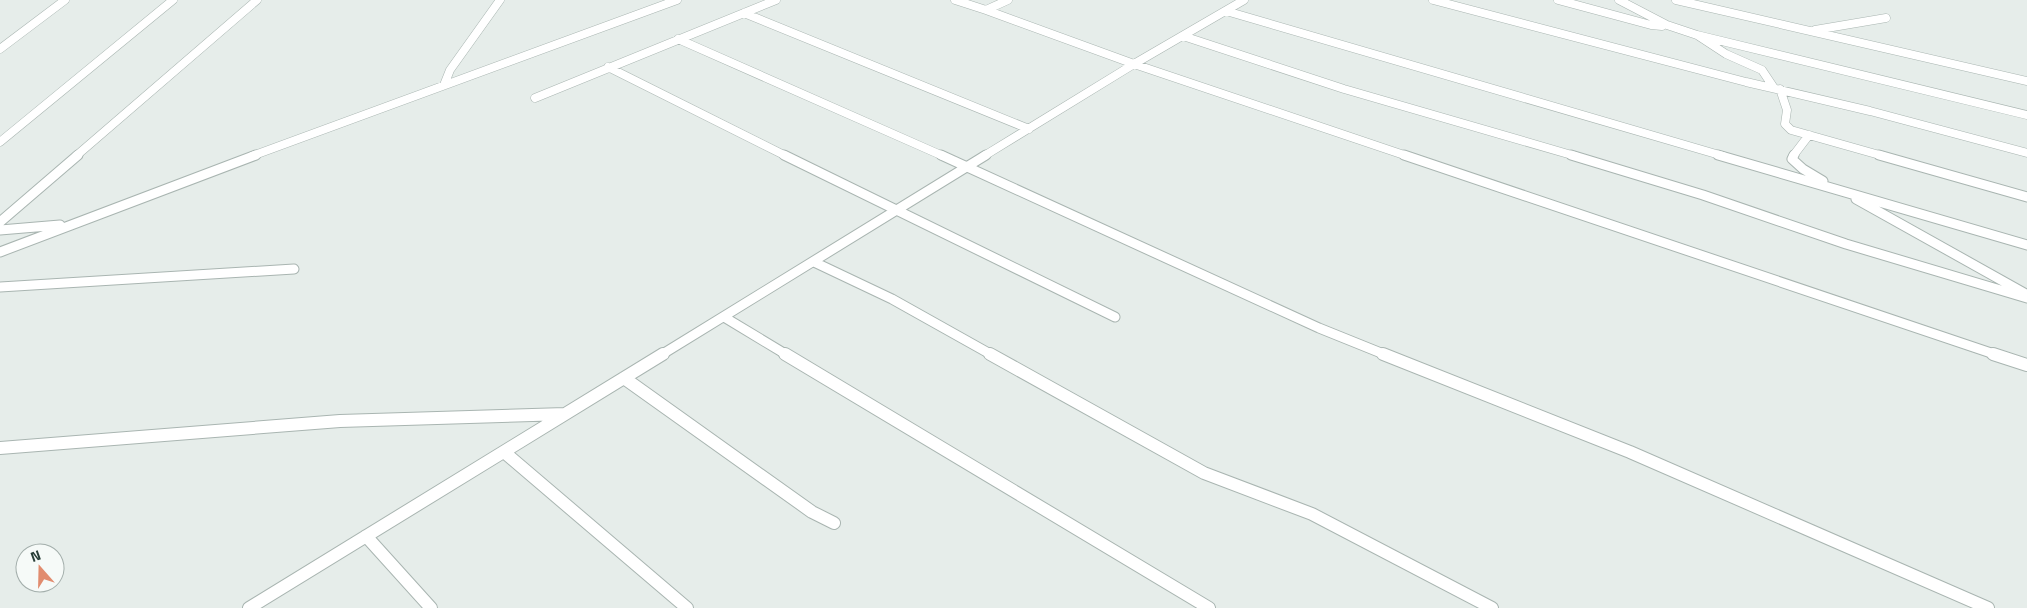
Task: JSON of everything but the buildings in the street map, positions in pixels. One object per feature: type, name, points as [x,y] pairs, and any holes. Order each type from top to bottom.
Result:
[{"type":"street","points":[[0,49],[65,0]]},
{"type":"street","points":[[0,142],[173,0]]},
{"type":"street","points":[[0,222],[257,0]]},
{"type":"street","points":[[444,85],[450,70],[499,2],[509,0]]},
{"type":"street","points":[[0,252],[444,85],[677,0]]},
{"type":"street","points":[[535,98],[776,0]]},
{"type":"street","points":[[955,0],[1134,64],[2027,365]]},
{"type":"street","points":[[986,10],[1008,0]]},
{"type":"street","points":[[249,608],[1134,64],[1244,0]]},
{"type":"street","points":[[1433,0],[1870,110],[2027,153]]},
{"type":"street","points":[[1558,0],[1651,25],[1667,25]]},
{"type":"street","points":[[1619,0],[1667,25],[1697,35],[1828,65],[2027,115]]},
{"type":"street","points":[[1676,0],[2027,81]]},
{"type":"street","points":[[1226,11],[2027,245]]},
{"type":"street","points":[[744,13],[1029,129]]},
{"type":"street","points":[[1809,31],[1886,18]]},
{"type":"street","points":[[1697,35],[1726,54],[1765,72],[1768,82],[1777,88],[1788,104],[1784,124],[1791,130],[2027,197]]},
{"type":"street","points":[[1183,36],[1344,89],[1480,127],[1703,195],[1846,244],[2027,296]]},
{"type":"street","points":[[678,39],[968,167],[1319,328],[1630,452],[1988,608]]},
{"type":"street","points":[[608,67],[896,211],[1115,317]]},
{"type":"street","points":[[1808,135],[1805,144],[1792,159],[1803,169],[2027,296]]},
{"type":"street","points":[[0,230],[71,224]]},
{"type":"street","points":[[814,262],[892,299],[1204,473],[1312,514],[1492,608]]},
{"type":"street","points":[[0,287],[294,270]]},
{"type":"street","points":[[724,317],[1209,608]]},
{"type":"street","points":[[624,378],[812,512],[834,523]]},
{"type":"street","points":[[0,448],[340,421],[566,414]]},
{"type":"street","points":[[504,452],[687,608]]},
{"type":"street","points":[[366,536],[430,608]]}]
